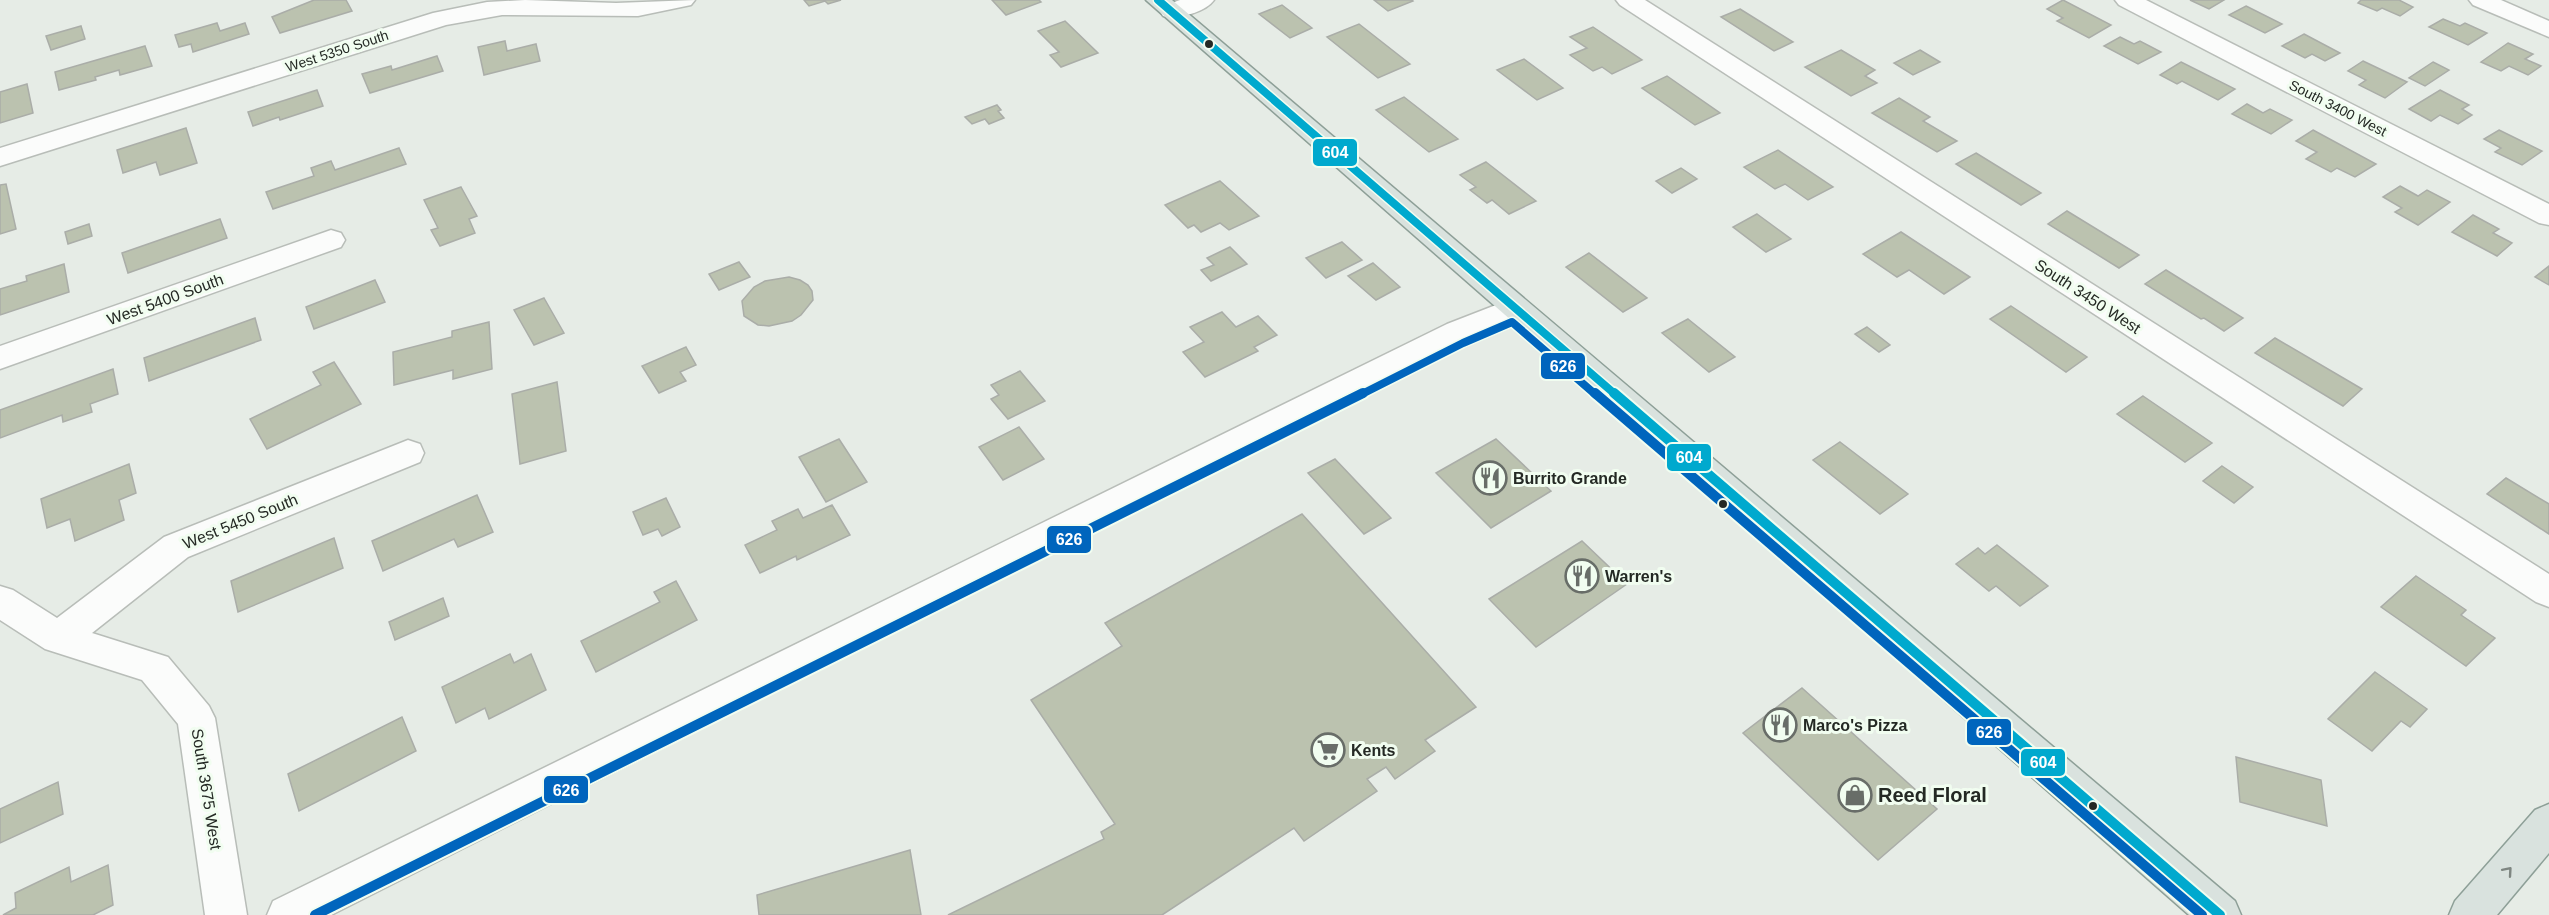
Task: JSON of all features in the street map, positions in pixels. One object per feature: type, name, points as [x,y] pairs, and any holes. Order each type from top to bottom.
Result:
[{"type":"main road","points":[[1165,6],[2220,915]]},
{"type":"main road","points":[[2470,915],[2549,823]]},
{"type":"street","name":"West 5350 South","points":[[0,157],[442,18],[502,8],[614,11],[666,5],[682,0]]},
{"type":"street","points":[[1165,6],[1202,0]]},
{"type":"street","name":"South 3450 West","points":[[1628,0],[2549,592]]},
{"type":"street","name":"South 3400 West","points":[[2127,0],[2549,216]]},
{"type":"street","points":[[2481,0],[2549,30]]},
{"type":"street","name":"West 5400 South","points":[[0,358],[331,240]]},
{"type":"street","points":[[288,915],[1458,332],[1514,308]]},
{"type":"street","name":"West 5450 South","points":[[58,638],[176,547],[408,453]]},
{"type":"street","name":"South 3675 West","points":[[0,601],[58,638],[155,668],[196,718],[226,915]]},
{"type":"building","points":[[314,0],[346,0],[352,11],[280,33],[272,17]]},
{"type":"building","points":[[804,0],[841,0],[828,4],[825,1],[809,6]]},
{"type":"building","points":[[992,0],[1039,0],[1041,2],[1006,15]]},
{"type":"building","points":[[1374,0],[1412,0],[1413,1],[1388,11]]},
{"type":"building","points":[[2063,0],[2111,25],[2089,38],[2057,21],[2063,18],[2047,9]]},
{"type":"building","points":[[2190,0],[2224,0],[2209,9]]},
{"type":"building","points":[[2361,0],[2399,0],[2413,7],[2400,16],[2382,8],[2377,11],[2358,3]]},
{"type":"building","points":[[1282,5],[1312,28],[1290,38],[1259,14]]},
{"type":"building","points":[[2246,6],[2282,24],[2265,33],[2229,15]]},
{"type":"building","points":[[1740,9],[1793,42],[1774,51],[1721,17]]},
{"type":"building","points":[[2443,19],[2460,26],[2465,23],[2487,33],[2468,45],[2429,27]]},
{"type":"building","points":[[1065,21],[1098,53],[1061,67],[1050,55],[1059,52],[1038,31]]},
{"type":"building","points":[[217,23],[220,31],[245,23],[249,34],[193,52],[191,44],[179,47],[175,35]]},
{"type":"building","points":[[1359,24],[1410,64],[1378,78],[1327,37]]},
{"type":"building","points":[[81,26],[85,39],[51,50],[46,36]]},
{"type":"building","points":[[1593,27],[1642,60],[1612,74],[1602,67],[1593,71],[1570,55],[1587,48],[1570,37]]},
{"type":"building","points":[[2304,34],[2340,53],[2325,61],[2312,54],[2305,58],[2282,46]]},
{"type":"building","points":[[2120,37],[2134,44],[2140,41],[2161,52],[2138,64],[2104,46]]},
{"type":"building","points":[[505,41],[507,51],[536,44],[540,61],[484,75],[478,47]]},
{"type":"building","points":[[2508,43],[2533,54],[2525,59],[2541,66],[2528,75],[2509,66],[2501,71],[2481,62]]},
{"type":"building","points":[[145,46],[152,66],[120,75],[119,70],[95,77],[96,80],[59,90],[55,72]]},
{"type":"building","points":[[1841,50],[1875,70],[1865,76],[1877,83],[1851,96],[1805,67]]},
{"type":"building","points":[[1920,50],[1940,62],[1913,75],[1894,63]]},
{"type":"building","points":[[437,56],[443,71],[370,93],[362,74],[391,66],[392,70]]},
{"type":"building","points":[[1524,59],[1563,88],[1537,100],[1497,70]]},
{"type":"building","points":[[2363,61],[2407,82],[2385,98],[2359,85],[2366,80],[2348,71]]},
{"type":"building","points":[[2181,62],[2235,89],[2218,100],[2182,81],[2177,84],[2160,75]]},
{"type":"building","points":[[2433,62],[2449,70],[2425,86],[2409,78]]},
{"type":"building","points":[[1667,76],[1720,113],[1695,125],[1642,88]]},
{"type":"building","points":[[27,84],[33,113],[0,123],[0,92]]},
{"type":"building","points":[[317,90],[323,106],[253,126],[248,112]]},
{"type":"building","points":[[2440,90],[2469,105],[2462,109],[2472,115],[2458,124],[2440,115],[2431,121],[2409,109]]},
{"type":"building","points":[[1404,97],[1458,139],[1429,152],[1376,110]]},
{"type":"building","points":[[1899,98],[1930,117],[1923,121],[1957,141],[1937,152],[1872,113]]},
{"type":"building","points":[[2247,104],[2263,113],[2270,109],[2292,120],[2271,134],[2232,114]]},
{"type":"building","points":[[997,105],[1001,110],[998,111],[1004,118],[989,124],[985,119],[972,124],[965,117]]},
{"type":"building","points":[[186,128],[197,163],[160,175],[156,162],[123,173],[117,150]]},
{"type":"building","points":[[2313,130],[2376,164],[2355,177],[2337,168],[2331,172],[2306,159],[2317,152],[2296,141]]},
{"type":"building","points":[[2499,130],[2542,151],[2522,165],[2495,152],[2501,148],[2484,139]]},
{"type":"building","points":[[399,148],[406,164],[273,209],[266,192],[314,176],[311,168],[331,161],[335,170]]},
{"type":"building","points":[[1778,150],[1833,187],[1808,200],[1785,184],[1775,189],[1744,167]]},
{"type":"building","points":[[1976,153],[2041,193],[2021,205],[1956,164]]},
{"type":"building","points":[[1486,162],[1536,201],[1509,214],[1492,200],[1487,203],[1470,190],[1476,187],[1460,175]]},
{"type":"building","points":[[1681,168],[1697,179],[1672,193],[1656,181]]},
{"type":"building","points":[[1220,181],[1259,216],[1229,230],[1220,223],[1201,232],[1194,225],[1188,228],[1165,205]]},
{"type":"building","points":[[6,184],[16,229],[0,234],[0,185]]},
{"type":"building","points":[[2400,186],[2418,196],[2427,190],[2450,202],[2418,225],[2395,212],[2402,208],[2383,197]]},
{"type":"building","points":[[461,187],[477,216],[469,219],[475,233],[440,246],[431,230],[438,228],[424,200]]},
{"type":"building","points":[[2067,211],[2139,255],[2119,268],[2048,224]]},
{"type":"building","points":[[1757,214],[1791,239],[1766,252],[1733,227]]},
{"type":"building","points":[[2473,215],[2499,229],[2493,233],[2512,243],[2497,256],[2452,232]]},
{"type":"building","points":[[220,219],[227,238],[128,273],[122,253]]},
{"type":"building","points":[[89,224],[92,236],[68,244],[65,232]]},
{"type":"building","points":[[1901,232],[1970,277],[1944,294],[1909,270],[1897,277],[1863,254]]},
{"type":"building","points":[[1342,242],[1362,260],[1326,278],[1306,258]]},
{"type":"building","points":[[1230,247],[1247,264],[1211,281],[1201,270],[1214,265],[1207,258]]},
{"type":"building","points":[[1589,253],[1647,298],[1623,312],[1566,267]]},
{"type":"building","points":[[739,262],[750,277],[719,290],[709,274]]},
{"type":"building","points":[[1373,263],[1400,287],[1376,300],[1348,276]]},
{"type":"building","points":[[64,264],[69,292],[0,315],[0,289],[27,281],[26,276]]},
{"type":"building","points":[[2549,266],[2549,285],[2535,277]]},
{"type":"building","points":[[2166,270],[2243,318],[2224,331],[2145,284]]},
{"type":"building","points":[[789,277],[800,280],[812,291],[813,300],[801,315],[792,321],[769,326],[758,325],[744,316],[742,301],[754,287],[765,281]]},
{"type":"building","points":[[375,280],[385,302],[314,329],[306,307]]},
{"type":"building","points":[[544,298],[564,333],[534,345],[514,310]]},
{"type":"building","points":[[2011,306],[2087,357],[2066,372],[1990,319]]},
{"type":"building","points":[[1222,312],[1236,327],[1258,316],[1277,335],[1254,347],[1258,351],[1205,377],[1183,352],[1204,342],[1190,327]]},
{"type":"building","points":[[255,318],[261,340],[149,381],[144,358]]},
{"type":"building","points":[[1688,319],[1735,357],[1709,372],[1662,333]]},
{"type":"building","points":[[489,322],[492,369],[453,379],[453,370],[394,385],[393,352],[452,337],[452,331]]},
{"type":"building","points":[[1867,327],[1890,345],[1879,352],[1855,334]]},
{"type":"building","points":[[2275,338],[2362,389],[2343,406],[2255,353]]},
{"type":"building","points":[[686,347],[696,365],[680,372],[686,381],[659,393],[642,366]]},
{"type":"building","points":[[334,362],[361,404],[267,449],[250,419],[321,385],[313,372]]},
{"type":"building","points":[[113,369],[118,394],[90,404],[92,412],[63,422],[62,415],[0,438],[0,410]]},
{"type":"building","points":[[1020,371],[1045,401],[1008,419],[991,399],[999,395],[991,385]]},
{"type":"building","points":[[557,382],[566,451],[520,464],[512,394]]},
{"type":"building","points":[[2143,396],[2212,443],[2185,462],[2117,414]]},
{"type":"building","points":[[1019,427],[1044,459],[1003,480],[979,447]]},
{"type":"building","points":[[839,439],[867,482],[826,502],[799,457]]},
{"type":"building","points":[[1496,439],[1551,491],[1491,528],[1436,473]]},
{"type":"building","points":[[1840,442],[1908,494],[1880,514],[1813,460]]},
{"type":"building","points":[[1335,459],[1391,518],[1364,534],[1308,473]]},
{"type":"building","points":[[129,464],[136,493],[119,500],[124,520],[75,541],[70,519],[47,528],[41,499]]},
{"type":"building","points":[[2222,466],[2253,487],[2234,503],[2203,481]]},
{"type":"building","points":[[2506,478],[2549,504],[2549,534],[2487,494]]},
{"type":"building","points":[[477,495],[493,532],[458,547],[454,539],[383,571],[372,541]]},
{"type":"building","points":[[666,498],[680,527],[662,536],[658,529],[643,535],[633,512]]},
{"type":"building","points":[[832,505],[850,535],[797,560],[796,556],[760,573],[745,545],[777,530],[772,521],[798,509],[803,518]]},
{"type":"building","points":[[1302,514],[1476,707],[1425,740],[1435,751],[1395,779],[1386,767],[1367,779],[1377,791],[1304,841],[1294,828],[1162,915],[948,915],[1104,839],[1101,832],[1115,824],[1031,700],[1122,646],[1105,623]]},
{"type":"building","points":[[334,538],[343,568],[238,612],[231,581]]},
{"type":"building","points":[[1582,541],[1627,584],[1536,647],[1489,599]]},
{"type":"building","points":[[1997,545],[2048,586],[2020,606],[1996,586],[1989,591],[1956,564],[1978,548],[1985,554]]},
{"type":"building","points":[[2416,576],[2466,610],[2461,615],[2495,638],[2466,666],[2381,607]]},
{"type":"building","points":[[676,581],[697,620],[596,672],[581,641],[660,602],[654,592]]},
{"type":"building","points":[[443,598],[449,616],[395,640],[389,622]]},
{"type":"building","points":[[510,654],[514,663],[531,654],[546,690],[489,719],[485,708],[456,723],[442,687]]},
{"type":"building","points":[[2375,672],[2427,709],[2410,727],[2401,721],[2372,751],[2328,719]]},
{"type":"building","points":[[1802,688],[1937,809],[1878,860],[1743,733]]},
{"type":"building","points":[[402,717],[416,751],[299,811],[288,774]]},
{"type":"building","points":[[2236,757],[2321,780],[2327,826],[2240,802]]},
{"type":"building","points":[[58,782],[63,814],[0,843],[0,809]]},
{"type":"building","points":[[910,850],[921,915],[759,915],[757,895]]},
{"type":"building","points":[[108,865],[113,905],[93,915],[3,915],[16,908],[15,893],[69,867],[71,882]]},
{"type":"transit line","name":"604","points":[[1158,0],[2220,915]]},
{"type":"transit line","name":"626","points":[[315,915],[1463,343],[1512,322],[2202,915]]},
{"type":"place","name":"Burrito Grande","points":[[1490,478]]},
{"type":"place","name":"Warren's","points":[[1582,576]]},
{"type":"place","name":"Marco's Pizza","points":[[1780,725]]},
{"type":"place","name":"Kents","points":[[1328,750]]},
{"type":"place","name":"Reed Floral","points":[[1855,795]]}]
